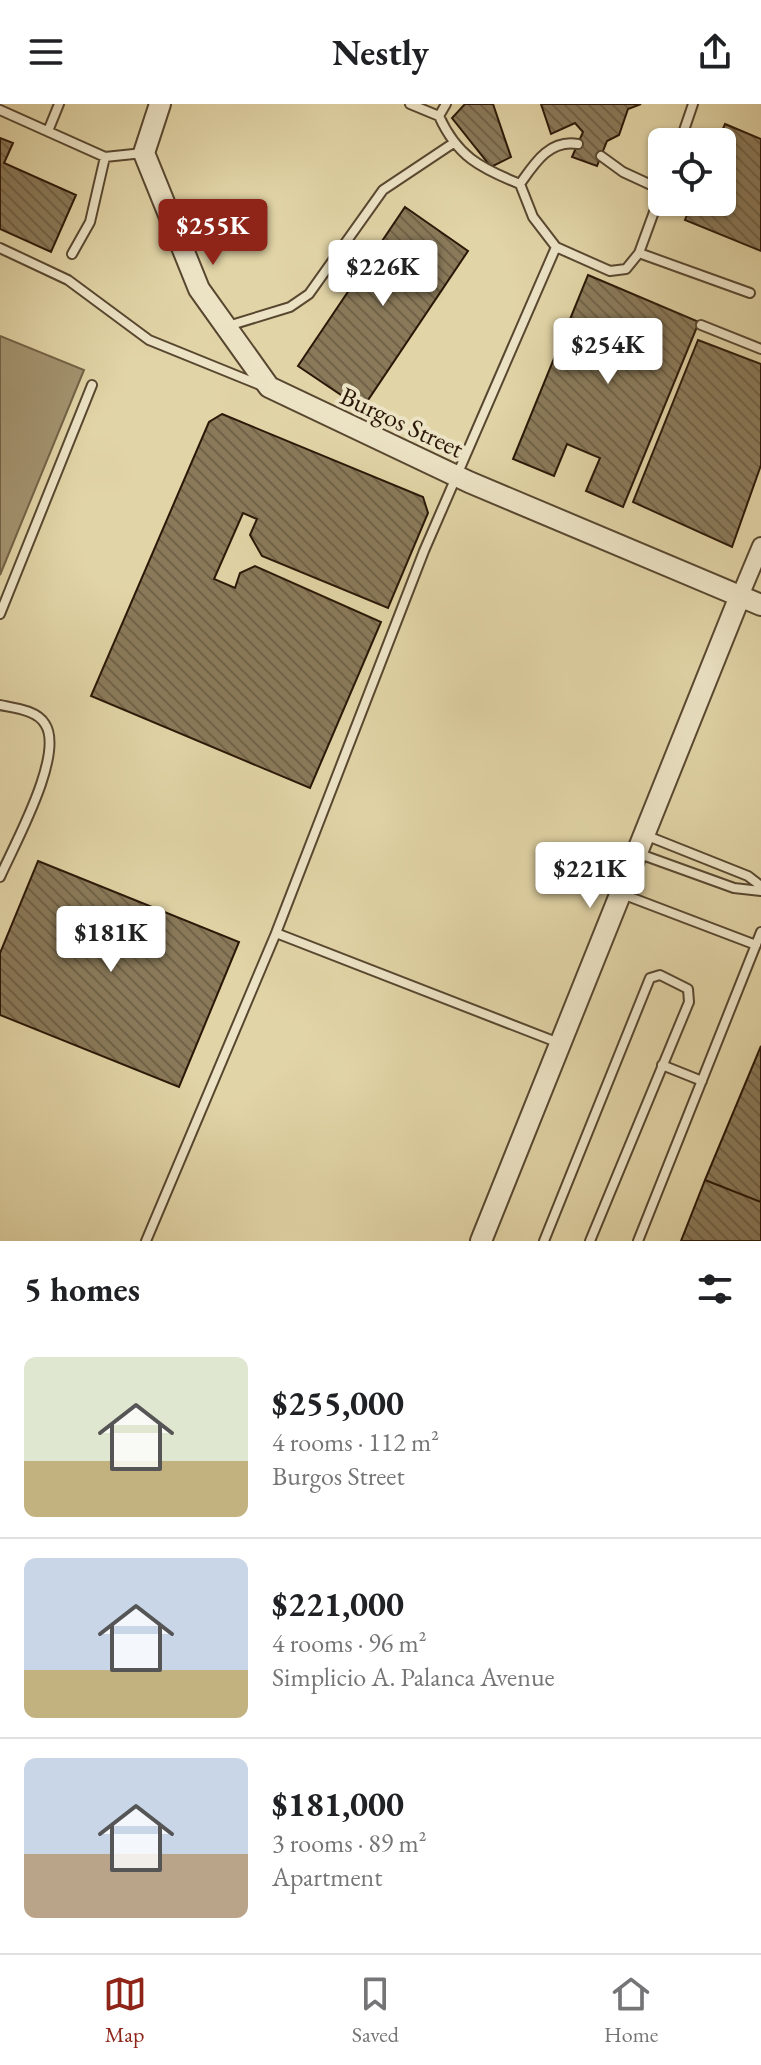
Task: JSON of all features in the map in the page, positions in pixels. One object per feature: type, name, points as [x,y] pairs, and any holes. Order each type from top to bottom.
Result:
[{"type":"street","points":[[160,104],[144,153],[199,289],[269,387]]},
{"type":"street","name":"Burgos Street","points":[[269,387],[456,476],[761,605]]},
{"type":"street","points":[[481,1241],[761,546]]},
{"type":"lane","points":[[48,131],[59,104]]},
{"type":"lane","points":[[410,104],[439,116],[452,144],[493,173],[520,184],[533,217],[556,247],[610,271],[626,269],[639,253],[653,216]]},
{"type":"lane","points":[[439,116],[446,104]]},
{"type":"lane","points":[[685,128],[693,104]]},
{"type":"lane","points":[[0,110],[105,157],[144,153]]},
{"type":"lane","points":[[520,184],[547,150],[566,143],[578,144]]},
{"type":"lane","points":[[228,326],[290,307],[309,294],[383,190],[452,144]]},
{"type":"lane","points":[[601,156],[623,172],[648,184]]},
{"type":"lane","points":[[72,254],[90,222],[105,157]]},
{"type":"lane","points":[[146,1241],[276,933],[456,476],[556,247]]},
{"type":"lane","points":[[0,248],[68,280],[149,340],[269,387]]},
{"type":"lane","points":[[639,253],[750,293]]},
{"type":"lane","points":[[701,325],[761,349]]},
{"type":"lane","points":[[0,614],[92,385]]},
{"type":"lane","points":[[0,705],[28,711],[44,721],[52,739],[39,786],[0,877]]},
{"type":"lane","points":[[640,844],[748,876],[761,888]]},
{"type":"lane","points":[[640,844],[734,888],[761,888]]},
{"type":"lane","points":[[620,894],[756,945]]},
{"type":"lane","points":[[638,1241],[761,932]]},
{"type":"lane","points":[[276,933],[561,1043]]},
{"type":"lane","points":[[544,1241],[650,978],[660,975],[688,989],[691,995],[590,1241]]},
{"type":"lane","points":[[662,1065],[702,1081]]},
{"type":"shaded area","points":[[0,336],[84,370],[0,575]]},
{"type":"building","points":[[465,104],[493,104],[511,157],[491,167],[452,118]]},
{"type":"building","points":[[541,104],[641,104],[628,109],[619,135],[607,141],[597,166],[572,157],[583,132],[575,123],[551,134]]},
{"type":"building","points":[[736,129],[761,139],[761,251],[685,220],[687,216],[736,216]]},
{"type":"building","points":[[0,138],[13,143],[4,163],[76,195],[51,252],[0,229]]},
{"type":"building","points":[[405,207],[468,251],[362,409],[298,366]]},
{"type":"building","points":[[588,275],[699,322],[623,507],[586,491],[600,458],[567,444],[554,476],[513,459]]},
{"type":"building","points":[[698,340],[761,364],[761,465],[732,547],[633,502]]},
{"type":"building","points":[[222,414],[423,497],[428,513],[388,608],[262,556],[250,535],[257,519],[243,513],[214,579],[235,588],[240,573],[255,566],[381,622],[310,788],[91,696],[209,422]]},
{"type":"building","points":[[38,861],[239,942],[179,1087],[0,1015],[0,953]]},
{"type":"building","points":[[761,1046],[761,1202],[705,1180]]},
{"type":"building","points":[[705,1180],[761,1202],[761,1241],[681,1241]]}]
